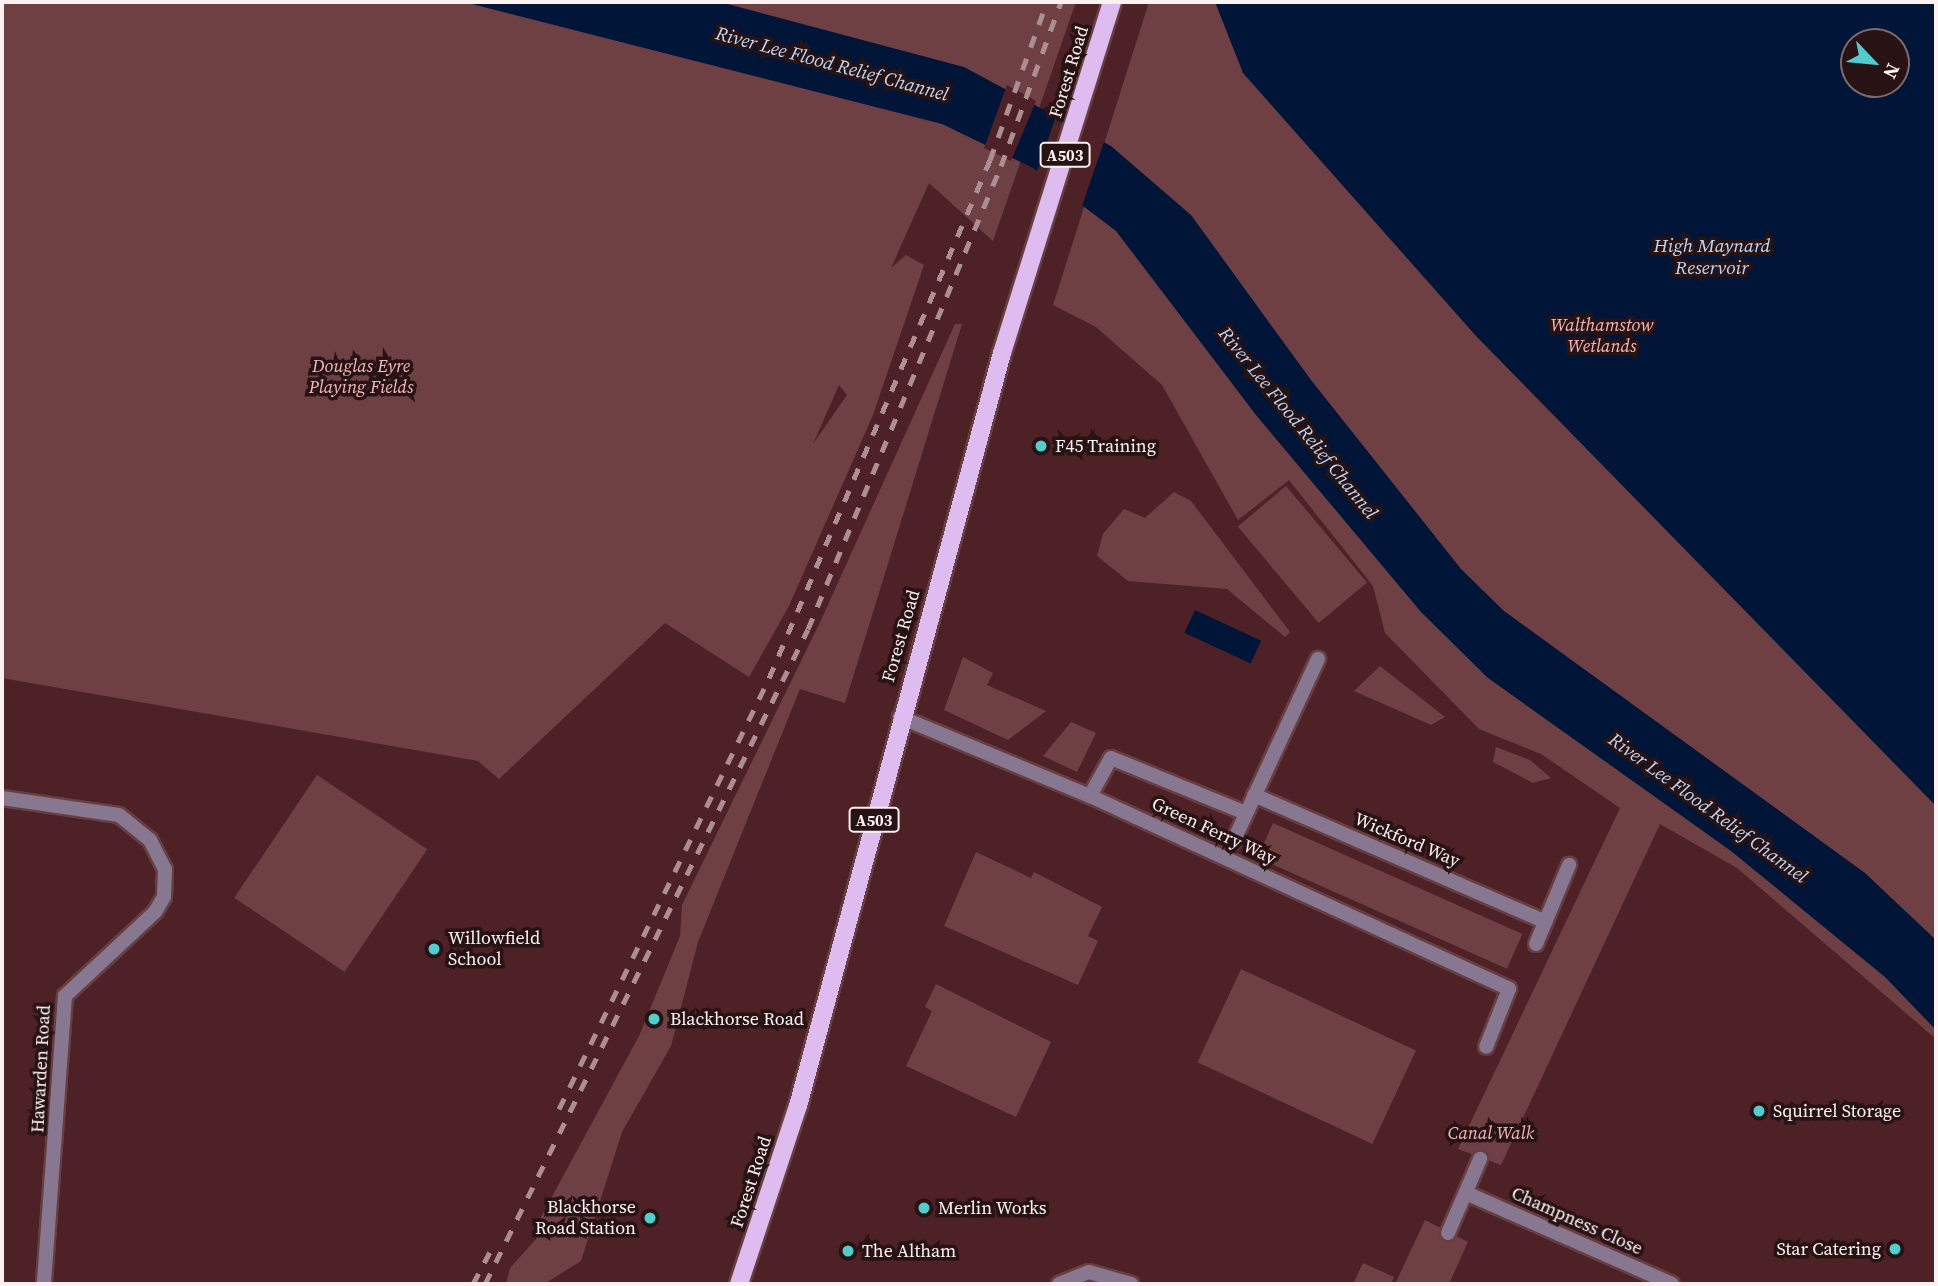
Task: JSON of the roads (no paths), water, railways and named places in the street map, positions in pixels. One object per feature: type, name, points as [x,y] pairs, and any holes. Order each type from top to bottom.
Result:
[{"type":"main road","name":"Forest Road","points":[[739,1284],[798,1106],[900,717],[1045,217],[1112,2]]},
{"type":"street","points":[[1233,842],[1318,659]]},
{"type":"street","name":"Green Ferry Way","points":[[900,717],[1090,796],[1509,989],[1486,1047]]},
{"type":"street","points":[[1090,796],[1111,758],[1246,813]]},
{"type":"street","name":"Wickford Way","points":[[1254,795],[1546,922]]},
{"type":"street","name":"Hawarden Road","points":[[2,798],[105,810],[135,824],[164,869],[164,897],[65,996],[44,1284]]},
{"type":"street","points":[[1536,944],[1569,865]]},
{"type":"street","points":[[1448,1234],[1480,1159]]},
{"type":"street","name":"Champness Close","points":[[1466,1193],[1672,1284]]},
{"type":"street","points":[[1059,1284],[1088,1272],[1131,1284]]},
{"type":"water","name":"River Lee Flood Relief Channel","points":[[464,2],[720,2],[964,67],[1111,146],[1191,215],[1311,380],[1461,569],[1504,611],[1865,873],[1936,940],[1936,1030],[1885,977],[1731,851],[1488,678],[1421,612],[1256,415],[1116,231],[1033,168],[942,124]]},
{"type":"water","name":"High Maynard Reservoir","points":[[1215,2],[1936,2],[1936,806],[1476,336],[1243,73]]},
{"type":"water","points":[[1195,610],[1261,641],[1251,664],[1184,633]]},
{"type":"railway","points":[[559,1109],[769,678],[990,160],[1047,2]]},
{"type":"railway","points":[[485,1284],[808,629],[1001,166],[1061,2]]},
{"type":"railway","points":[[473,1284],[492,1248]]},
{"type":"place","name":"F45 Training","points":[[1041,446]]},
{"type":"place","name":"Willowfield School","points":[[434,949]]},
{"type":"place","name":"Blackhorse Road","points":[[654,1019]]},
{"type":"place","name":"Squirrel Storage","points":[[1759,1111]]},
{"type":"place","name":"Merlin Works","points":[[924,1208]]},
{"type":"place","name":"Blackhorse Road Station","points":[[650,1218]]},
{"type":"place","name":"Star Catering","points":[[1895,1249]]},
{"type":"place","name":"The Altham","points":[[848,1251]]},
{"type":"park label","name":"Walthamstow Wetlands","points":[[1602,336]]},
{"type":"park label","name":"Douglas Eyre Playing Fields","points":[[361,377]]},
{"type":"park label","name":"Canal Walk","points":[[1491,1133]]}]
